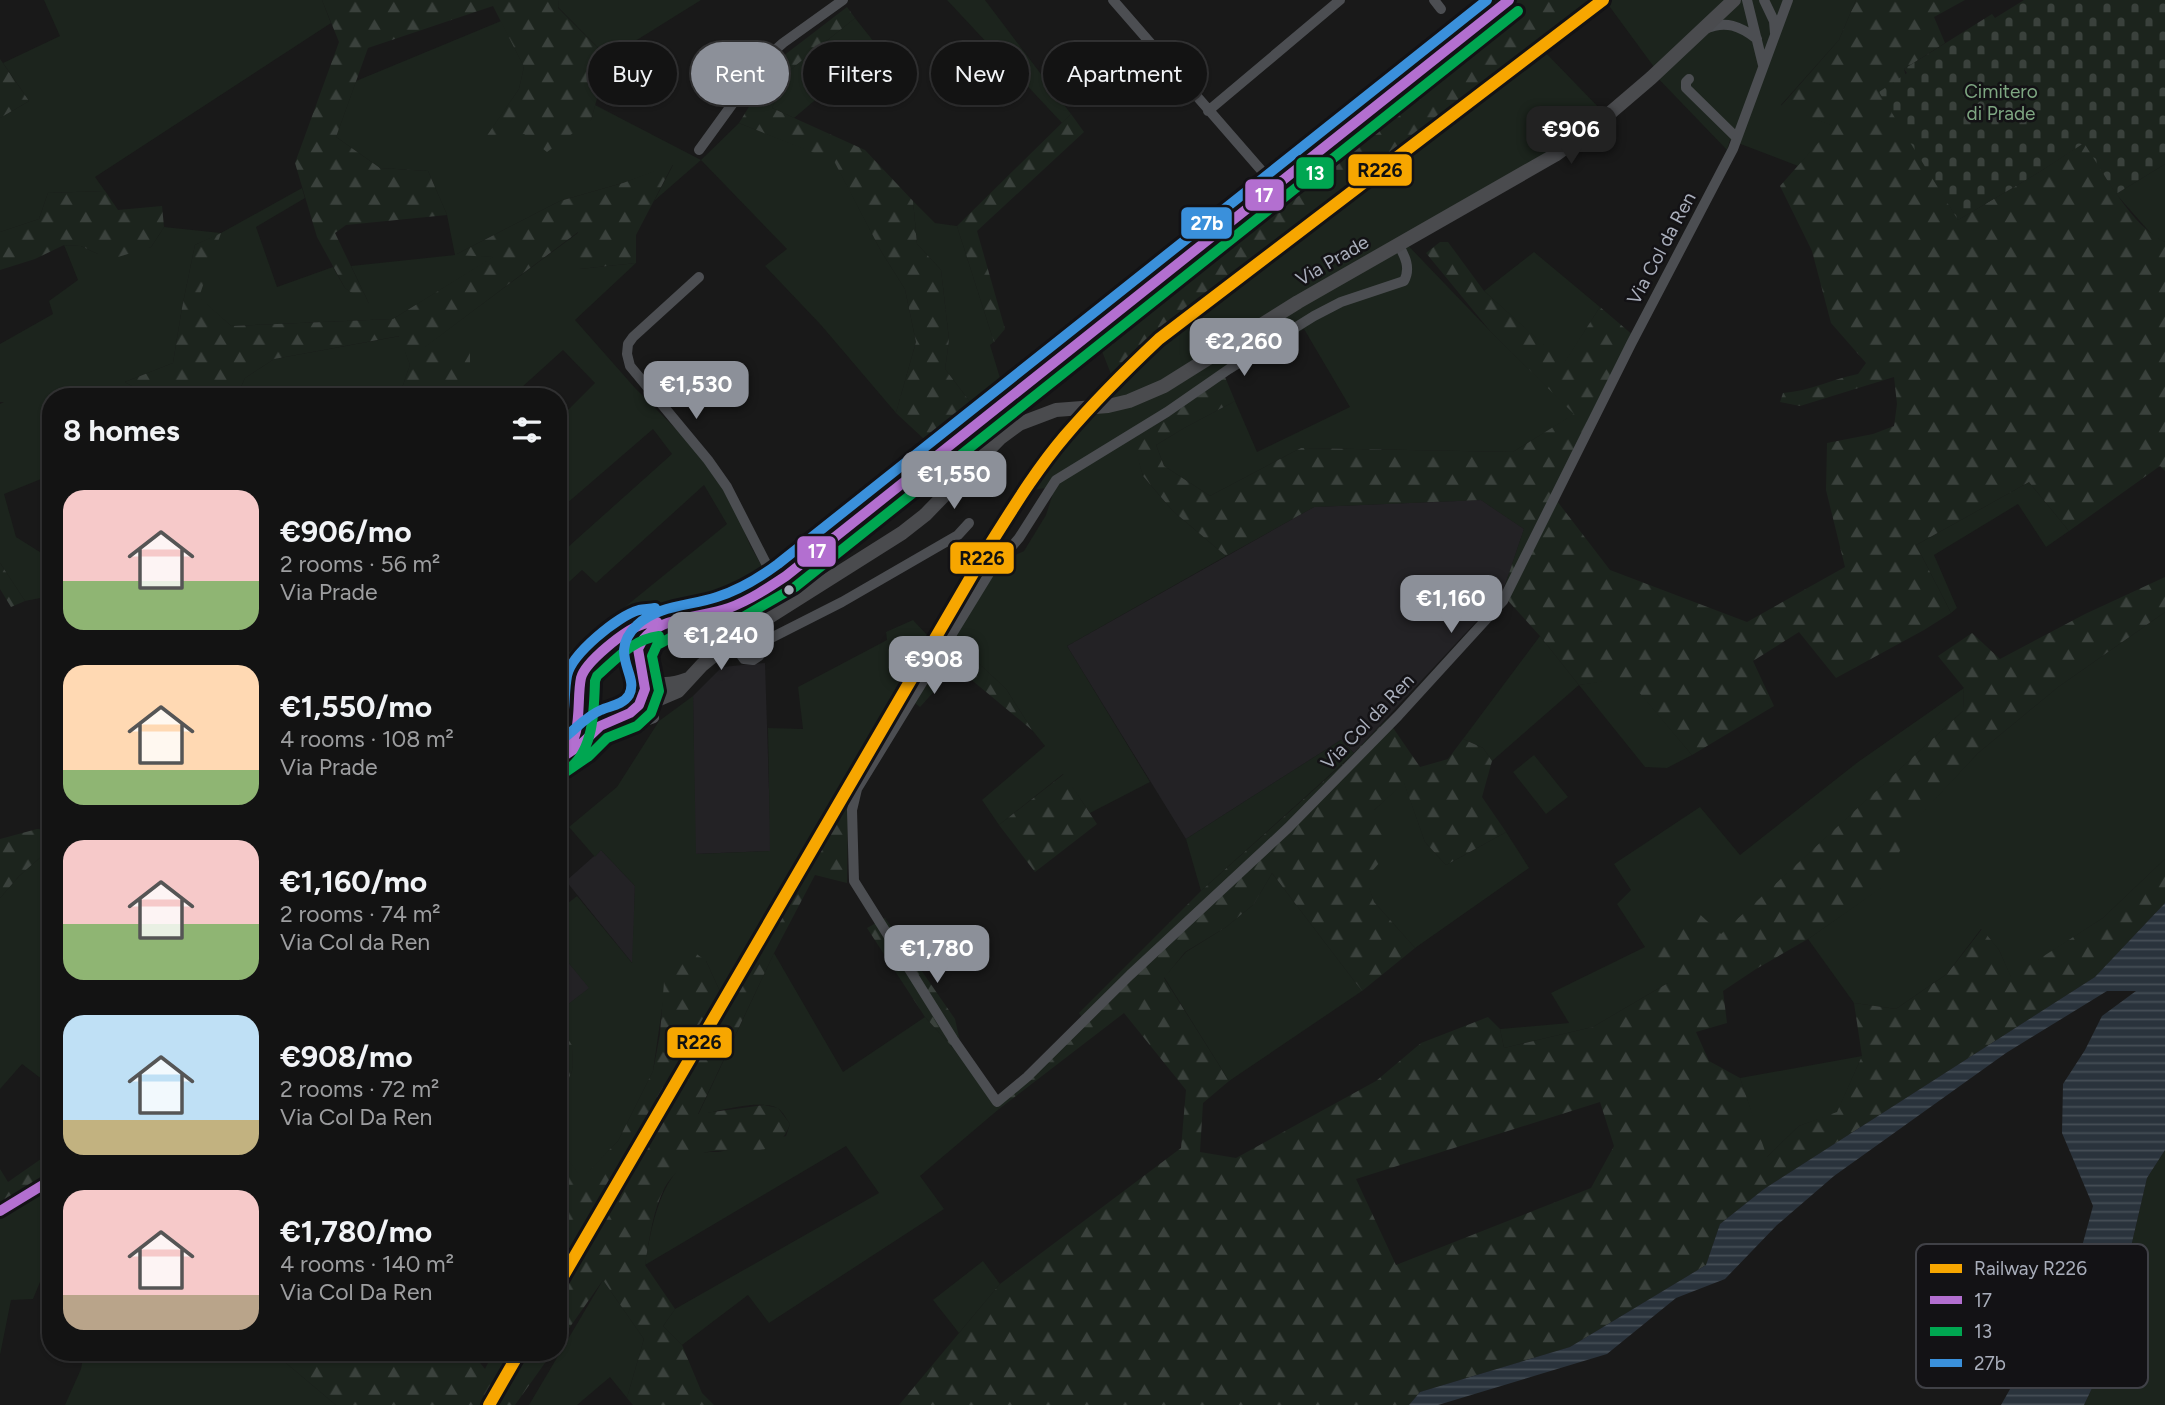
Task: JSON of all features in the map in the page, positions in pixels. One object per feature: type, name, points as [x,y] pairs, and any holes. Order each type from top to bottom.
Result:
[{"type":"main road","points":[[567,747],[579,720],[580,678],[594,659],[626,632],[642,625],[699,617],[728,609],[776,583],[1509,0]]},
{"type":"main road","name":"Via Prade","points":[[636,710],[678,691],[731,641],[902,533],[938,502],[1009,430],[1031,418],[1068,408],[1108,406],[1146,395],[1164,386],[1298,302],[1555,155],[1615,110],[1734,0]]},
{"type":"main road","points":[[567,754],[603,724],[628,716],[636,710],[644,698],[646,686],[637,658],[639,645],[646,636],[669,622]]},
{"type":"main road","points":[[594,659],[606,654],[618,654],[630,659],[650,681],[659,684],[674,684],[690,678]]},
{"type":"main road","points":[[581,698],[595,715],[613,720]]},
{"type":"main road","points":[[0,1211],[42,1185]]},
{"type":"street","points":[[699,150],[765,59],[842,0]]},
{"type":"street","points":[[1113,0],[1275,186]]},
{"type":"street","points":[[1747,0],[1763,65]]},
{"type":"street","points":[[1753,25],[1765,25],[1779,18],[1764,0]]},
{"type":"street","name":"Via Col da Ren","points":[[854,881],[953,1039],[997,1102],[1027,1077],[1130,975],[1288,828],[1398,716],[1503,601],[1737,138],[1768,57],[1779,18],[1788,0]]},
{"type":"street","points":[[1208,111],[1332,2]]},
{"type":"street","points":[[1703,30],[1714,25],[1732,24],[1756,39]]},
{"type":"street","points":[[1689,79],[1686,88],[1737,138]]},
{"type":"street","name":"Via Prade","points":[[854,881],[852,810],[857,789],[990,572],[1033,519],[1056,480],[1167,412],[1229,369],[1314,316],[1341,302],[1404,281],[1408,273],[1407,265],[1398,244]]},
{"type":"street","points":[[699,277],[633,337],[628,344],[627,354],[636,375],[727,486],[776,583]]},
{"type":"street","points":[[731,641],[744,659],[753,660],[759,656],[769,639],[842,602],[958,535],[969,523]]},
{"type":"street","points":[[636,710],[643,722],[654,718]]},
{"type":"shaded area","points":[[1592,0],[1611,0],[1164,344],[1107,397],[1052,461],[1007,526],[984,570],[907,697],[567,1283],[567,1261],[928,636],[987,540],[1048,450],[1111,374],[1154,337]]},
{"type":"shaded area","points":[[1481,500],[1524,529],[1502,594],[1354,753],[1341,740],[1186,839],[1067,646],[1314,507]]},
{"type":"shaded area","points":[[765,663],[771,851],[695,854],[693,696],[722,667]]},
{"type":"shaded area","points":[[601,850],[635,886],[633,964],[567,882]]},
{"type":"shaded area","points":[[2165,903],[2165,1150],[2147,1178],[2132,1244],[2083,1244],[2093,1206],[2062,1133],[2063,1084],[2085,1050],[2102,1016],[2136,991],[2107,991],[2006,1053],[1834,1176],[1777,1225],[1725,1279],[1676,1298],[1607,1354],[1438,1405],[1409,1405],[1420,1392],[1570,1347],[1706,1265],[1720,1224],[1764,1189],[2095,977]]},
{"type":"shaded area","points":[[567,961],[590,988],[567,1005]]},
{"type":"shaded area","points":[[509,1361],[522,1361],[497,1405],[484,1405]]},
{"type":"shaded area","points":[[2011,1388],[2092,1388],[2084,1405],[2001,1405]]},
{"type":"green space","points":[[44,0],[322,0],[331,23],[95,177],[105,191],[48,193],[39,219],[0,232],[0,118],[29,101],[3,63],[60,36]]},
{"type":"green space","points":[[322,0],[559,0],[558,8],[592,42],[588,42],[588,105],[595,105],[591,120],[547,152],[524,134],[486,137],[519,89],[524,67],[493,6],[368,48],[336,137],[380,168],[428,171],[447,215],[346,225],[335,233],[370,306],[345,288],[317,237],[295,163],[339,42]]},
{"type":"green space","points":[[559,0],[701,0],[634,42],[592,42],[558,7]]},
{"type":"green space","points":[[947,0],[985,0],[1017,42],[986,42]]},
{"type":"green space","points":[[1486,0],[1592,0],[1337,194],[1154,337],[1111,374],[1089,318]]},
{"type":"green space","points":[[1611,0],[1856,0],[1839,40],[1781,105],[1834,126],[1798,166],[1730,140],[1727,150],[1651,71],[1654,67],[1607,3]]},
{"type":"green space","points":[[1856,0],[1965,0],[1934,17],[1945,43],[1904,69],[1928,170],[1958,220],[2085,142],[2130,212],[2153,235],[2165,242],[2165,471],[2160,466],[2069,531],[2029,482],[1916,545],[1951,613],[1836,678],[1799,632],[1753,661],[1774,706],[1692,755],[1627,678],[1579,685],[1502,594],[1524,529],[1481,500],[1314,507],[1226,556],[1173,511],[1143,476],[1133,442],[1225,377],[1235,401],[1156,445],[1164,466],[1210,496],[1301,448],[1513,452],[1574,414],[1491,332],[1426,253],[1440,242],[1448,242],[1484,291],[1564,363],[1600,307],[1634,336],[1557,501],[1610,570],[1747,622],[1845,567],[1826,490],[1827,443],[1873,434],[1894,426],[1897,404],[1894,377],[1800,406],[1780,402],[1783,393],[1858,374],[1866,363],[1831,323],[1812,251],[1780,186],[1833,126],[1781,106],[1839,40]]},
{"type":"green space","name":"Cimitero di Prade","points":[[2024,0],[2165,0],[2165,164],[2116,194],[2084,143],[1958,220],[1879,92],[1907,73],[1904,69],[1992,14],[1995,18]]},
{"type":"green space","points":[[847,7],[855,18],[825,42],[803,42],[803,60],[789,71],[789,52]]},
{"type":"green space","points":[[855,18],[874,42],[825,42]]},
{"type":"green space","points":[[501,21],[524,67],[519,89],[487,136],[591,120],[595,105],[701,160],[654,201],[673,165],[560,201],[457,254],[494,257],[393,319],[231,326],[198,297],[220,234],[195,245],[173,363],[125,382],[135,388],[42,388],[42,479],[4,494],[16,537],[42,553],[42,598],[25,601],[0,563],[0,404],[4,402],[0,402],[0,344],[53,314],[49,301],[78,280],[64,245],[81,246],[98,254],[151,247],[164,227],[221,233],[302,188],[305,198],[256,227],[277,287],[333,267],[345,288],[369,304],[351,266],[455,255],[447,215],[428,171],[380,168],[336,137],[356,81]]},
{"type":"green space","points":[[1544,51],[1604,113],[1539,158],[1400,237],[1575,414],[1513,452],[1301,448],[1210,496],[1164,466],[1156,445],[1235,401],[1257,452],[1350,407],[1304,329],[1225,377],[1134,442],[1143,476],[1173,511],[1226,556],[1067,646],[1150,782],[1090,813],[1063,774],[999,825],[982,800],[1045,746],[1006,689],[946,633],[984,570],[1024,551],[1046,515],[1055,487],[1031,490],[1093,413],[1164,344]]},
{"type":"green space","points":[[1029,58],[1043,77],[1043,103],[1029,88]]},
{"type":"green space","points":[[0,59],[29,101],[0,118]]},
{"type":"green space","points":[[803,60],[803,105],[809,105],[794,118],[772,108],[773,105],[789,105],[789,71]]},
{"type":"green space","points":[[750,105],[773,105],[772,108],[865,150],[913,201],[917,244],[941,270],[949,340],[945,369],[980,415],[937,451],[896,413],[916,342],[905,289],[881,251],[834,161],[739,123]]},
{"type":"green space","points":[[1045,105],[1064,105],[1071,114],[1062,123]]},
{"type":"green space","points":[[1071,114],[1084,132],[977,231],[1005,329],[994,342],[957,226]]},
{"type":"green space","points":[[739,123],[834,160],[881,251],[905,289],[916,342],[896,413],[821,325],[765,266],[787,249],[701,160]]},
{"type":"green space","points":[[673,164],[636,235],[636,263],[579,269],[578,232],[425,347],[470,348],[469,388],[402,388],[410,365],[399,336],[274,359],[245,378],[240,388],[135,388],[125,382],[173,363],[195,245],[221,233],[199,297],[231,326],[393,319],[493,257],[455,255],[560,201],[623,183]]},
{"type":"green space","points":[[2165,164],[2165,242],[2154,237],[2116,194]]},
{"type":"green space","points":[[105,191],[118,210],[162,206],[164,227],[151,247],[118,257],[98,254],[81,246],[64,245],[35,259],[0,270],[0,232],[39,219],[48,193]]},
{"type":"green space","points":[[913,201],[935,223],[957,226],[994,342],[990,345],[1001,381],[1012,391],[980,415],[945,369],[949,340],[941,270],[917,244]]},
{"type":"green space","points":[[579,232],[579,269],[636,263],[575,320],[635,388],[685,438],[728,492],[750,545],[768,577],[720,601],[624,617],[567,662],[567,654],[727,524],[704,485],[596,583],[582,570],[567,584],[567,548],[672,454],[653,429],[567,503],[567,411],[595,383],[563,350],[521,388],[469,388],[423,348]]},
{"type":"green space","points":[[1534,252],[1600,307],[1564,364],[1484,291]]},
{"type":"green space","points":[[400,336],[410,365],[402,388],[240,388],[245,378],[274,359]]},
{"type":"green space","points":[[2029,482],[2069,531],[2046,547],[2018,504],[1934,555],[1957,608],[1951,613],[1916,545]]},
{"type":"green space","points":[[0,563],[25,601],[11,607],[0,589]]},
{"type":"green space","points":[[2165,577],[2165,612],[2058,687],[1978,753],[1912,824],[1884,886],[1808,939],[1723,991],[1727,1023],[1696,1032],[1709,1061],[1740,1078],[1767,1157],[1799,1126],[1837,1112],[1862,1056],[1854,1003],[1896,1009],[1947,974],[1982,929],[1999,950],[2011,977],[2103,918],[2165,859],[2165,903],[2095,977],[1764,1189],[1720,1224],[1706,1265],[1570,1347],[1420,1392],[1409,1405],[899,1405],[1000,1284],[1181,1148],[1186,1090],[1124,1013],[999,1109],[994,1102],[1085,1022],[1079,1013],[1201,891],[1345,762],[1387,719],[1420,767],[1448,759],[1463,739],[1483,748],[1492,761],[1482,797],[1506,832],[1446,865],[1425,842],[1404,783],[1374,810],[1390,833],[1387,854],[1366,878],[1374,902],[1415,948],[1362,991],[1272,873],[1254,904],[1226,927],[1185,952],[1164,978],[1229,1081],[1203,1103],[1200,1152],[1236,1158],[1376,1081],[1421,1043],[1488,1017],[1500,1029],[1504,1048],[1593,1027],[1668,983],[1654,954],[1692,907],[1721,934],[1963,711],[1964,688],[1938,656],[1972,633],[2000,659],[2085,614]],"holes":[[[1600,1102],[1614,1146],[1591,1188],[1396,1265],[1356,1179]]]},
{"type":"green space","points":[[2165,612],[2165,859],[2103,918],[2011,978],[1999,950],[1981,929],[1947,974],[1896,1009],[1854,1003],[1808,939],[1883,886],[1911,824],[1978,753],[2058,687]]},
{"type":"green space","points":[[913,620],[928,636],[722,996],[706,961],[663,1002],[653,1071],[618,1141],[582,1179],[567,1159],[567,1082],[572,1071],[573,1048],[567,1038],[567,1005],[589,988],[567,961],[567,904],[577,896],[632,963],[635,886],[601,850],[595,857],[569,827],[617,787],[659,721],[693,696],[696,854],[770,851],[768,728],[803,729],[798,687],[887,640],[886,632]]},
{"type":"green space","points":[[946,633],[1006,689],[1032,730],[956,667],[920,707],[907,697]]},
{"type":"green space","points":[[1540,636],[1579,685],[1492,761],[1483,748],[1463,739]]},
{"type":"green space","points":[[1627,677],[1692,755],[1667,768],[1645,767],[1579,685]]},
{"type":"green space","points":[[1964,688],[1963,711],[1721,935],[1692,908],[1668,983],[1593,1027],[1504,1048],[1500,1029],[1569,1023],[1551,993],[1645,947],[1617,904],[1631,890],[1614,864],[1700,807],[1740,855],[1858,762]]},
{"type":"green space","points":[[1341,740],[1354,753],[1201,891],[1186,839]]},
{"type":"green space","points":[[1534,755],[1568,797],[1546,814],[1513,772]]},
{"type":"green space","points":[[1064,774],[1097,824],[1035,872],[999,825]]},
{"type":"green space","points":[[1404,782],[1425,842],[1446,865],[1506,832],[1529,868],[1415,948],[1374,902],[1365,878],[1373,811]]},
{"type":"green space","points":[[848,800],[847,883],[815,875],[774,953],[698,1114],[764,1105],[778,1108],[790,1124],[774,1146],[763,1150],[712,1151],[690,1160],[665,1187],[652,1225],[645,1265],[675,1309],[663,1326],[682,1345],[702,1393],[714,1405],[633,1405],[627,1398],[644,1339],[603,1280],[567,1331],[567,1284]]},
{"type":"green space","points":[[42,829],[42,856],[0,898],[0,839]]},
{"type":"green space","points":[[42,856],[42,1079],[22,1064],[0,1089],[0,898]]},
{"type":"green space","points":[[1272,873],[1362,991],[1229,1081],[1164,977],[1186,952],[1226,927],[1254,904]]},
{"type":"green space","points":[[885,918],[955,1019],[964,1060],[925,1017],[867,928]]},
{"type":"green space","points":[[690,949],[706,961],[722,996],[567,1262],[567,1159],[582,1178],[618,1141],[653,1071],[660,1034],[665,969]]},
{"type":"green space","points":[[774,953],[843,1072],[925,1017],[964,1060],[999,1109],[920,1176],[944,1209],[769,1323],[748,1295],[682,1345],[663,1326],[675,1309],[879,1193],[846,1146],[645,1265],[660,1201],[667,1185],[687,1161],[701,1153],[720,1152],[786,1136],[790,1124],[780,1110],[773,1106],[752,1105],[698,1115]]},
{"type":"green space","points":[[567,1037],[573,1047],[572,1071],[567,1082]]},
{"type":"green space","points":[[1862,1056],[1837,1113],[1799,1126],[1766,1158],[1740,1078]]},
{"type":"green space","points":[[2165,1150],[2165,1405],[2084,1405],[2092,1388],[2148,1388],[2148,1244],[2132,1244],[2147,1178]]},
{"type":"green space","points":[[42,1158],[42,1178],[0,1204],[0,1169],[8,1182]]},
{"type":"green space","points":[[42,1177],[42,1282],[33,1299],[11,1300],[0,1355],[0,1204]]},
{"type":"green space","points":[[983,1261],[1000,1284],[959,1333],[933,1300]]},
{"type":"green space","points":[[603,1280],[644,1339],[627,1398],[610,1377],[577,1405],[529,1405],[555,1361],[567,1361],[567,1341]]},
{"type":"green space","points":[[82,1361],[284,1361],[336,1405],[65,1405]]},
{"type":"green space","points":[[284,1361],[478,1361],[485,1369],[489,1361],[509,1361],[484,1405],[336,1405]]},
{"type":"green space","points":[[522,1361],[546,1361],[515,1405],[497,1405]]},
{"type":"rail line","name":"R226","points":[[567,1270],[989,546],[1054,449],[1099,398],[1159,339],[1603,0]]},
{"type":"rail line","name":"R226","points":[[489,1405],[514,1361]]},
{"type":"transit line","name":"27b","points":[[567,735],[589,717],[620,703],[629,695],[631,680],[624,655],[625,645],[628,636],[645,618],[733,591],[778,564],[1487,0]]},
{"type":"transit line","name":"17","points":[[567,754],[600,726],[630,713],[639,705],[645,689],[638,649],[644,638],[665,624],[717,612],[752,598],[786,576],[1509,0]]},
{"type":"transit line","name":"13","points":[[567,771],[589,756],[607,738],[637,726],[651,713],[659,691],[652,656],[657,645],[672,637],[743,617],[795,587],[1518,11]]},
{"type":"transit line","name":"27b","points":[[567,676],[577,657],[597,637],[630,614],[655,608]]},
{"type":"transit line","name":"17","points":[[567,751],[574,740],[584,671],[625,633],[641,625],[657,622]]},
{"type":"transit line","name":"13","points":[[571,767],[579,759],[588,739],[597,676],[633,645],[659,636]]},
{"type":"transit line","name":"17","points":[[0,1211],[42,1185]]}]
